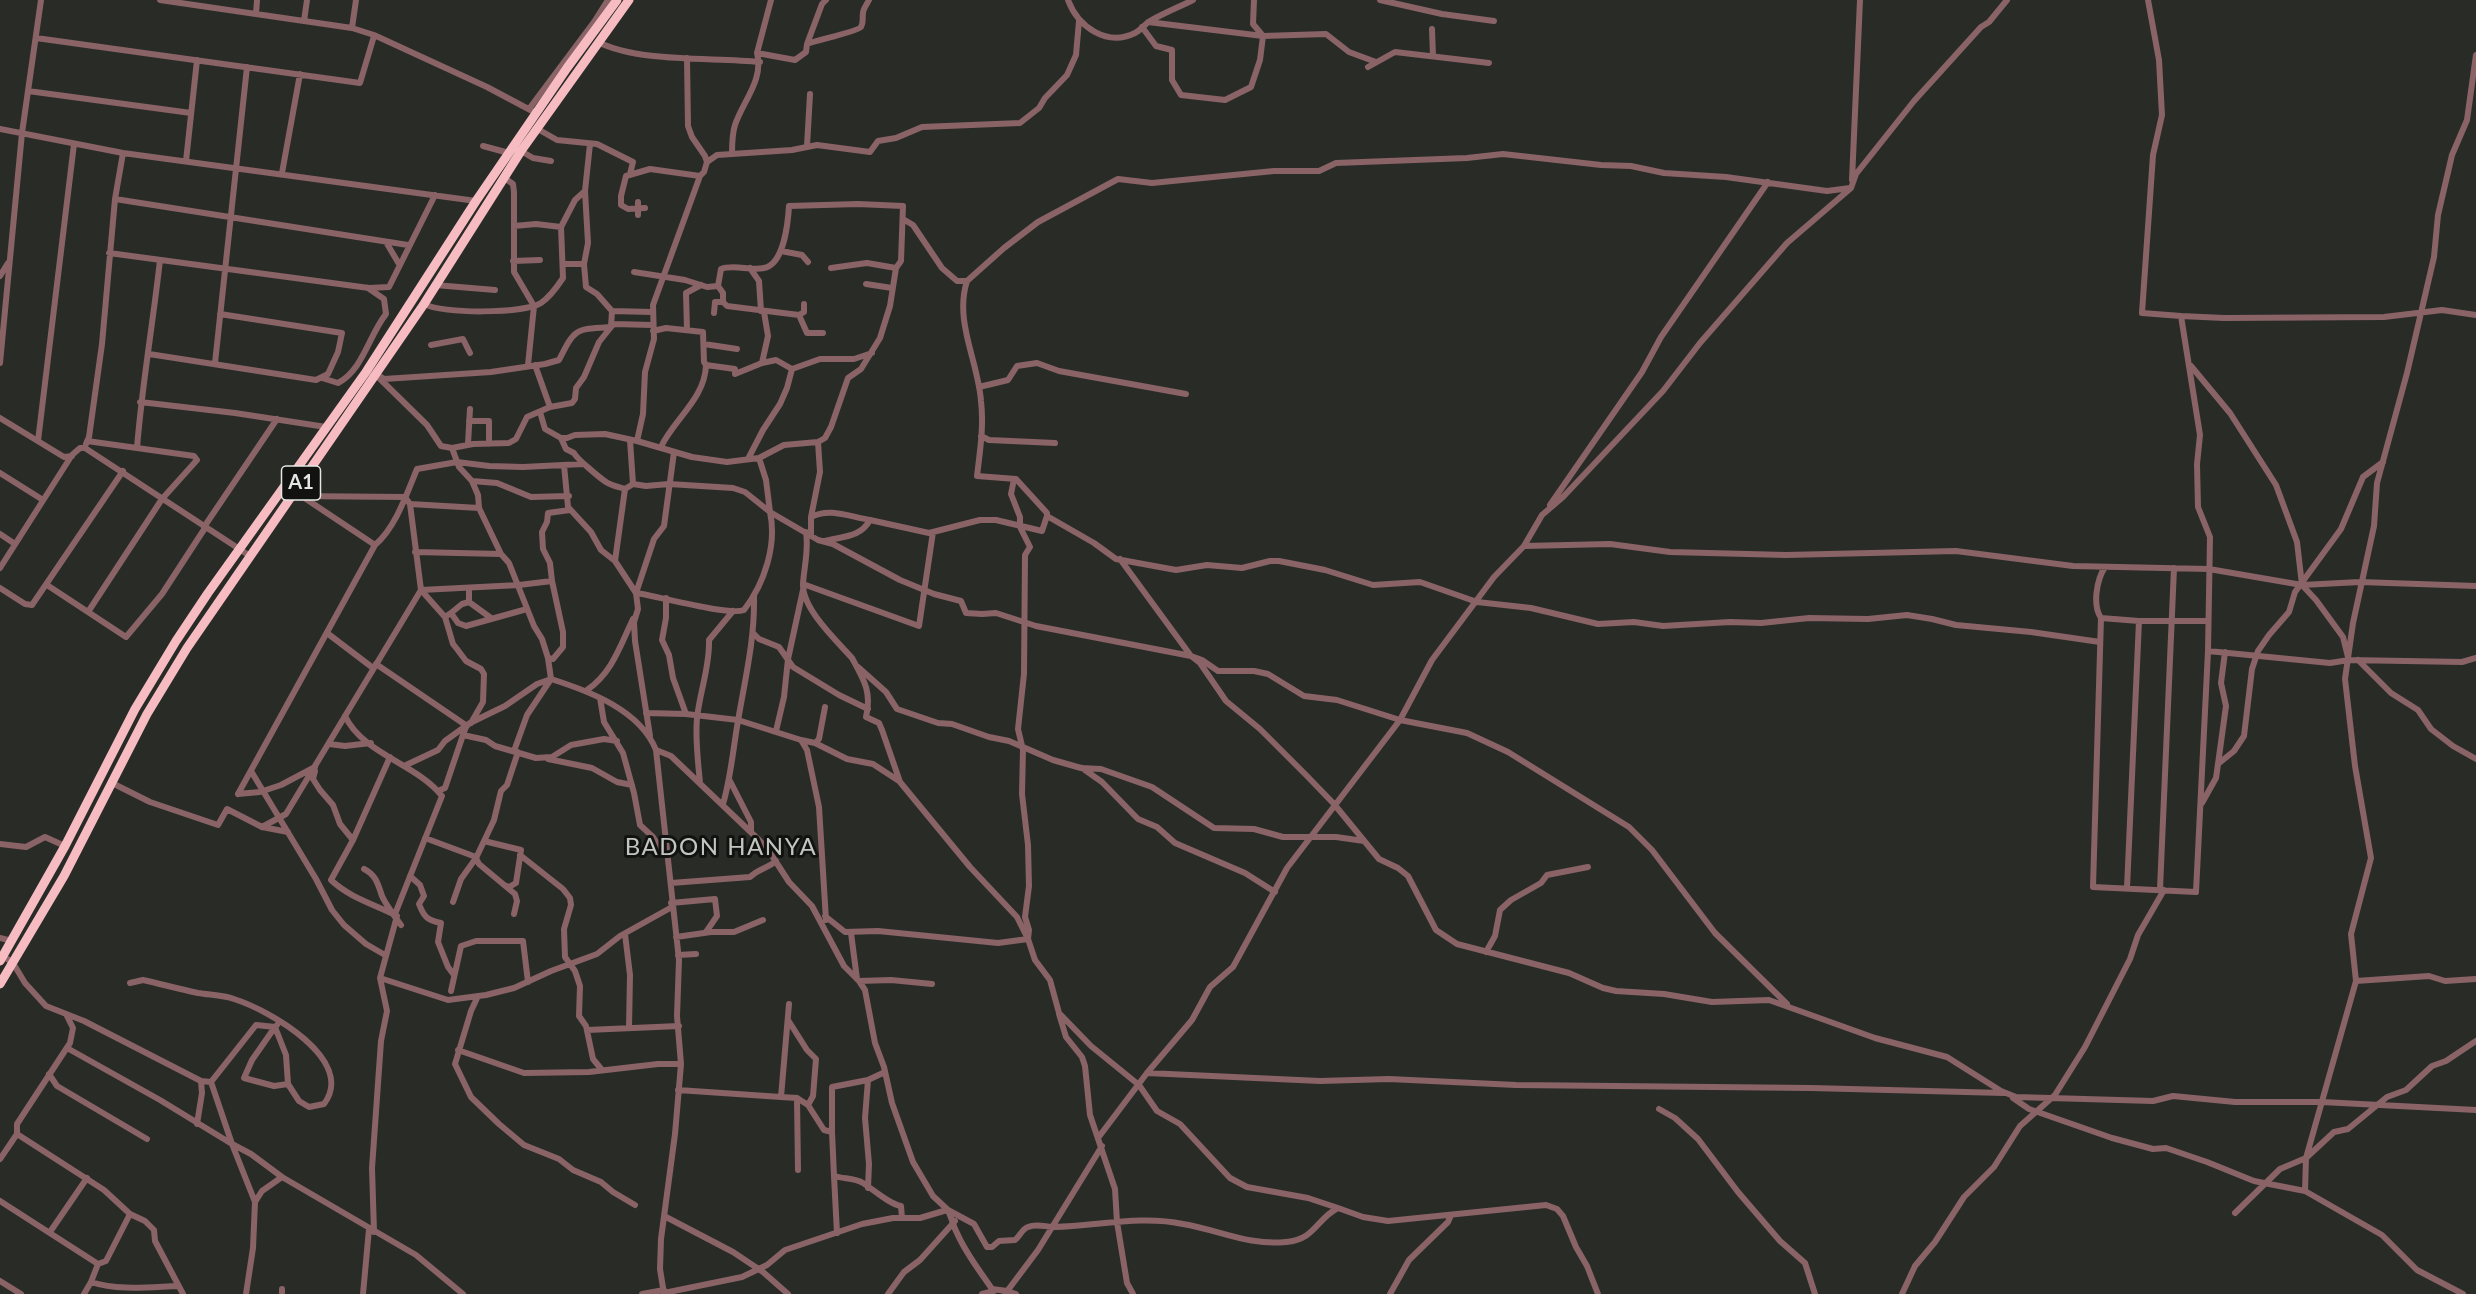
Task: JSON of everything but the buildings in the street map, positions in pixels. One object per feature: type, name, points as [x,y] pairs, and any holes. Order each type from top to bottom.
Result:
[{"type":"highway","name":"A1","points":[[1,959],[65,846],[146,691],[201,603],[366,372],[509,153],[532,111],[617,0]]},
{"type":"highway","name":"A1","points":[[0,984],[64,876],[157,697],[212,610],[424,304],[536,128],[628,0]]},
{"type":"highway","points":[[52,870],[64,876]]},
{"type":"street","points":[[0,363],[22,133],[41,0]]},
{"type":"street","points":[[160,0],[352,28],[487,87],[532,111],[608,0]]},
{"type":"street","points":[[256,14],[257,0]]},
{"type":"street","points":[[304,21],[307,0]]},
{"type":"street","points":[[352,28],[356,0]]},
{"type":"street","points":[[732,154],[734,126],[758,76],[760,62],[757,53],[771,0]]},
{"type":"street","points":[[757,53],[795,60],[806,52],[822,4],[826,0]]},
{"type":"street","points":[[807,44],[839,33],[850,34],[860,29],[868,0]]},
{"type":"street","points":[[1068,0],[1079,21],[1099,34],[1118,38],[1136,32],[1148,22],[1193,0]]},
{"type":"street","points":[[1142,27],[1156,46],[1172,50],[1172,80],[1181,95],[1225,100],[1251,87],[1260,60],[1263,36],[1253,24],[1254,0]]},
{"type":"street","points":[[1380,0],[1442,14],[1494,21]]},
{"type":"street","points":[[1851,188],[1860,0]]},
{"type":"street","points":[[1545,513],[1563,497],[1663,391],[1700,342],[1787,243],[1851,188],[1856,174],[1914,101],[2007,0]]},
{"type":"street","points":[[2148,0],[2159,60],[2162,116],[2153,155],[2142,313],[2224,318],[2384,317],[2442,310],[2476,315]]},
{"type":"street","points":[[707,162],[717,155],[792,150],[807,146],[870,152],[878,141],[896,138],[922,128],[1020,123],[1039,108],[1045,98],[1068,75],[1076,55],[1079,21]]},
{"type":"street","points":[[1148,22],[1263,36],[1326,34],[1349,52],[1376,62]]},
{"type":"street","points":[[1432,29],[1433,56]]},
{"type":"street","points":[[36,38],[360,83],[374,36]]},
{"type":"street","points":[[598,42],[622,51],[687,58],[760,62]]},
{"type":"street","points":[[1368,67],[1395,52],[1489,63]]},
{"type":"street","points":[[2305,1191],[2306,1158],[2356,981],[2351,934],[2371,858],[2355,766],[2345,679],[2360,582],[2374,526],[2377,483],[2407,373],[2434,257],[2438,215],[2452,155],[2467,120],[2476,55]]},
{"type":"street","points":[[633,484],[634,440],[643,414],[645,372],[652,351],[652,312],[663,276],[707,162],[688,126],[687,58]]},
{"type":"street","points":[[186,161],[197,60]]},
{"type":"street","points":[[215,363],[247,67]]},
{"type":"street","points":[[282,173],[300,74]]},
{"type":"street","points":[[28,91],[191,114]]},
{"type":"street","points":[[807,146],[810,94]]},
{"type":"street","points":[[536,128],[557,140],[606,147],[633,162],[630,174],[624,181],[621,205],[628,209],[640,208]]},
{"type":"street","points":[[0,129],[123,153],[476,201]]},
{"type":"street","points":[[38,441],[74,144]]},
{"type":"street","points":[[590,144],[585,191],[588,243],[584,264],[586,286],[597,294],[612,311],[652,312]]},
{"type":"street","points":[[483,146],[509,153]]},
{"type":"street","points":[[521,151],[533,158],[551,161]]},
{"type":"street","points":[[86,444],[102,344],[109,252],[123,153]]},
{"type":"street","points":[[811,517],[832,512],[917,531],[933,532],[980,520],[996,520],[1042,531],[1047,513],[1033,495],[1014,479],[977,476],[983,414],[965,326],[963,295],[967,281],[1038,222],[1118,179],[1152,183],[1274,171],[1319,171],[1336,163],[1467,158],[1503,154],[1601,165],[1631,166],[1664,173],[1768,182],[1827,191],[1851,188]]},
{"type":"street","points":[[630,174],[650,169],[700,176]]},
{"type":"street","points":[[503,177],[513,184],[513,261],[517,279],[529,294],[534,306],[532,365],[550,407]]},
{"type":"street","points":[[1098,1138],[1192,1020],[1210,987],[1233,967],[1287,868],[1400,720],[1432,660],[1494,577],[1524,546],[1642,372],[1661,337],[1768,182]]},
{"type":"street","points":[[424,304],[443,310],[506,311],[534,306],[549,296],[563,278],[561,227],[575,200],[585,191]]},
{"type":"street","points":[[109,252],[367,288],[388,287],[435,195]]},
{"type":"street","points":[[115,199],[408,245]]},
{"type":"street","points":[[561,438],[605,434],[715,462],[740,462],[759,458],[784,445],[818,442],[825,438],[848,378],[861,369],[883,328],[896,268],[901,261],[903,206],[858,204],[789,206],[781,251],[773,264],[764,268],[721,269],[718,286],[723,293],[723,302]]},
{"type":"street","points":[[903,219],[913,225],[942,267],[957,281],[967,281]]},
{"type":"street","points":[[514,226],[536,224],[561,227]]},
{"type":"street","points":[[386,242],[399,264]]},
{"type":"street","points":[[781,251],[802,255],[808,262]]},
{"type":"street","points":[[137,448],[160,260]]},
{"type":"street","points":[[513,261],[540,260]]},
{"type":"street","points":[[0,276],[8,262]]},
{"type":"street","points":[[831,268],[867,263],[896,268]]},
{"type":"street","points":[[564,264],[584,264]]},
{"type":"street","points":[[750,268],[759,281],[768,336],[762,363]]},
{"type":"street","points":[[634,272],[663,276],[707,287],[718,286]]},
{"type":"street","points":[[866,284],[892,288]]},
{"type":"street","points":[[435,285],[495,290]]},
{"type":"street","points":[[687,330],[686,293],[701,285]]},
{"type":"street","points":[[322,378],[338,383],[349,377],[386,314],[384,298],[367,288]]},
{"type":"street","points":[[714,313],[715,302],[763,312],[800,315],[804,312],[804,304]]},
{"type":"street","points":[[610,327],[612,311]]},
{"type":"street","points":[[149,354],[316,380],[328,374],[338,352],[342,333],[220,314]]},
{"type":"street","points":[[800,315],[807,333],[823,333]]},
{"type":"street","points":[[2105,567],[2098,577],[2097,613],[2101,618],[2093,887],[2196,892],[2208,651],[2210,537],[2198,507],[2197,464],[2200,435],[2181,316]]},
{"type":"street","points":[[375,374],[427,425],[441,446],[452,448],[468,444],[505,444],[516,439],[527,417],[550,407],[572,403],[575,399],[576,388],[584,377],[598,342],[614,324],[703,332]]},
{"type":"street","points":[[661,447],[666,436],[685,416],[706,375],[703,324]]},
{"type":"street","points":[[375,374],[384,379],[491,372],[558,360],[573,335],[579,330],[610,327]]},
{"type":"street","points":[[431,345],[463,339],[470,353]]},
{"type":"street","points":[[704,344],[737,350]]},
{"type":"street","points":[[706,365],[735,369],[735,374],[776,360],[792,369],[820,359],[855,359],[872,352]]},
{"type":"street","points":[[979,387],[1008,380],[1017,366],[1037,363],[1059,371],[1186,393]]},
{"type":"street","points":[[2190,366],[2230,413],[2276,485],[2297,542],[2302,585],[2343,637],[2349,660]]},
{"type":"street","points":[[748,459],[780,404],[792,369]]},
{"type":"street","points":[[141,402],[326,427]]},
{"type":"street","points":[[468,444],[470,409]]},
{"type":"street","points":[[540,412],[545,429],[561,438],[566,449],[574,453],[577,460],[606,482],[625,489]]},
{"type":"street","points":[[0,418],[64,457],[72,455]]},
{"type":"street","points":[[47,585],[125,636],[129,636],[162,594],[277,419]]},
{"type":"street","points":[[469,421],[489,421],[489,444]]},
{"type":"street","points":[[981,436],[989,440],[1055,443]]},
{"type":"street","points":[[776,731],[803,587],[808,534],[820,472],[818,442]]},
{"type":"street","points":[[86,444],[162,499],[250,556]]},
{"type":"street","points":[[0,568],[72,455],[86,444],[137,448],[197,458],[195,464],[162,499],[88,612]]},
{"type":"street","points":[[452,448],[457,462],[472,482],[478,495],[479,508],[519,585],[527,609],[542,639],[551,679],[527,715],[507,785],[501,791],[496,814],[476,857],[461,879],[453,902]]},
{"type":"street","points":[[652,742],[634,641],[634,622],[638,609],[636,593],[654,538],[664,526],[674,452]]},
{"type":"street","points":[[564,465],[570,510],[591,532],[600,550],[615,561],[636,593],[733,611],[744,610],[754,595],[764,573],[771,546],[773,534],[766,480],[759,458]]},
{"type":"street","points":[[316,767],[281,785],[263,791],[238,794],[375,545],[386,533],[417,468],[457,462],[489,466],[583,464]]},
{"type":"street","points":[[2218,764],[2234,751],[2244,736],[2252,669],[2257,655],[2269,634],[2289,612],[2295,592],[2341,529],[2364,477],[2383,462]]},
{"type":"street","points":[[0,588],[25,604],[32,605],[123,471]]},
{"type":"street","points":[[0,473],[43,500]]},
{"type":"street","points":[[1014,479],[1011,494],[1020,517],[1020,527],[1030,547],[1025,555],[1024,674],[1018,729],[1022,747],[1022,794],[1026,815],[1024,826],[1028,853],[1029,886],[1025,917],[1029,930],[1028,939]]},
{"type":"street","points":[[472,482],[497,483],[531,497],[569,496]]},
{"type":"street","points":[[625,489],[633,484],[733,488],[745,492],[770,512],[808,534],[924,590],[961,601],[966,613],[982,615],[996,613],[1025,623],[1191,656],[1202,660],[1218,671],[1254,671],[1268,674],[1304,696],[1336,700],[1400,720],[1467,733],[1508,752],[1629,827],[1652,850],[1715,933],[1790,1007]]},
{"type":"street","points":[[615,561],[625,489]]},
{"type":"street","points":[[292,496],[304,498],[405,497]]},
{"type":"street","points":[[405,497],[410,504],[421,590],[448,615],[466,626],[527,609]]},
{"type":"street","points":[[304,498],[375,545]]},
{"type":"street","points":[[410,504],[479,508]]},
{"type":"street","points":[[548,658],[552,659],[563,647],[563,632],[550,563],[543,549],[543,528],[547,522],[548,513],[570,510]]},
{"type":"street","points":[[1047,516],[1120,560],[1176,570],[1207,565],[1242,568],[1279,561],[1325,570],[1373,585],[1420,582],[1477,602],[1531,608],[1587,623],[1607,625],[1634,622],[1663,626],[1730,622],[1761,623],[1809,618],[1868,619],[1894,615],[1917,616],[1956,625],[2031,632],[2100,642]]},
{"type":"street","points":[[824,541],[856,534],[863,530],[870,520]]},
{"type":"street","points":[[803,587],[919,626],[933,532]]},
{"type":"street","points":[[0,534],[15,543]]},
{"type":"street","points":[[1524,546],[1610,544],[1670,552],[1786,555],[1956,551],[2073,566],[2209,569],[2302,585],[2360,582],[2476,586]]},
{"type":"street","points":[[415,552],[501,554]]},
{"type":"street","points":[[1120,560],[1191,656],[1200,663],[1226,701],[1260,729],[1334,804],[1379,859],[1398,868],[1408,876],[1437,930],[1457,944],[1569,973],[1603,988],[1616,991],[1664,994],[1712,1002],[1769,1000],[1875,1038],[1947,1057],[2037,1111],[2112,1138],[2153,1149],[2166,1149],[2264,1184],[2305,1191],[2382,1235],[2417,1270],[2463,1294]]},
{"type":"street","points":[[1902,1294],[1915,1266],[1935,1242],[1964,1197],[1994,1167],[2020,1126],[2055,1095],[2085,1047],[2130,959],[2138,935],[2162,889],[2175,568]]},
{"type":"street","points":[[421,590],[552,581]]},
{"type":"street","points":[[803,587],[821,626],[856,665],[870,702],[866,717],[879,723],[900,782]]},
{"type":"street","points":[[468,588],[470,602],[491,618]]},
{"type":"street","points":[[262,826],[286,814],[421,590]]},
{"type":"street","points":[[723,804],[730,781],[753,633],[754,595]]},
{"type":"street","points":[[666,598],[666,618],[662,640],[686,714]]},
{"type":"street","points":[[448,615],[462,604],[470,602]]},
{"type":"street","points":[[587,690],[600,682],[612,664],[638,609]]},
{"type":"street","points":[[700,783],[696,736],[697,717],[710,652],[709,640],[733,611]]},
{"type":"street","points":[[438,791],[445,788],[463,735],[483,702],[485,694],[484,674],[481,669],[466,661],[453,644],[448,615]]},
{"type":"street","points":[[2101,618],[2172,622],[2208,621]]},
{"type":"street","points":[[2127,888],[2139,621]]},
{"type":"street","points":[[327,633],[469,725]]},
{"type":"street","points":[[753,633],[759,639],[780,647],[793,667],[839,695],[868,709]]},
{"type":"street","points":[[2208,651],[2330,663],[2349,660],[2462,662],[2476,658]]},
{"type":"street","points":[[2200,807],[2216,778],[2226,706],[2221,683],[2225,652]]},
{"type":"street","points":[[2358,660],[2391,693],[2418,710],[2431,729],[2453,746],[2476,759]]},
{"type":"street","points":[[856,665],[886,692],[897,709],[1022,747],[1053,760],[1081,768],[1101,769],[1152,787],[1214,828],[1254,829],[1283,837],[1336,837],[1364,841]]},
{"type":"street","points":[[404,766],[438,750],[445,741],[469,725],[505,706],[537,684],[551,679],[587,690],[632,719],[656,750],[678,955],[677,1016],[681,1064],[666,1217],[661,1239],[660,1269],[664,1292]]},
{"type":"street","points":[[600,698],[604,722],[617,741],[632,785],[640,825],[653,837],[668,857]]},
{"type":"street","points":[[815,743],[819,739],[825,707]]},
{"type":"street","points":[[646,713],[686,714],[738,720],[815,743],[846,759],[873,764],[900,782],[970,867],[1017,917],[1035,960],[1050,980],[1066,1037],[1082,1057],[1085,1066],[1090,1115],[1115,1189],[1117,1222],[1127,1283],[1133,1294]]},
{"type":"street","points":[[345,716],[353,730],[390,758],[429,781],[442,796],[396,915],[380,978],[387,1011],[381,1041],[372,1168],[372,1231],[363,1294]]},
{"type":"street","points":[[463,735],[486,740],[495,746],[592,768],[617,782],[632,785]]},
{"type":"street","points":[[544,758],[559,754],[571,745],[607,739],[617,741]]},
{"type":"street","points":[[801,740],[807,750],[819,807],[826,936]]},
{"type":"street","points":[[329,744],[345,746],[371,743]]},
{"type":"street","points":[[656,750],[671,756],[768,848],[789,882],[812,906],[844,966],[865,990],[875,1043],[892,1103],[911,1157],[933,1196],[948,1210],[975,1224],[987,1247],[992,1247],[999,1241],[1015,1240],[1029,1226],[1052,1227],[1117,1222],[1176,1222],[1240,1240],[1286,1242],[1310,1235],[1328,1213],[1338,1208]]},
{"type":"street","points":[[390,758],[353,840],[331,880],[363,902],[371,903],[396,915]]},
{"type":"street","points":[[316,767],[313,779],[333,805],[340,824],[353,840]]},
{"type":"street","points":[[1081,768],[1102,782],[1138,819],[1157,827],[1175,843],[1245,873],[1275,892]]},
{"type":"street","points":[[251,771],[332,910],[344,925],[385,955]]},
{"type":"street","points":[[730,781],[751,822],[751,832]]},
{"type":"street","points":[[112,783],[150,802],[218,825],[227,809],[262,826],[288,832]]},
{"type":"street","points":[[0,844],[26,847],[45,837],[65,846]]},
{"type":"street","points":[[425,838],[476,857],[515,894],[517,900]]},
{"type":"street","points":[[484,841],[521,850],[514,914]]},
{"type":"street","points":[[520,855],[568,893],[571,905],[564,929],[565,957],[580,986],[579,1016],[587,1030],[593,1059],[602,1070]]},
{"type":"street","points":[[671,883],[750,877],[759,869],[770,866],[776,861]]},
{"type":"street","points":[[1486,952],[1495,936],[1500,910],[1511,900],[1541,884],[1547,875],[1588,867]]},
{"type":"street","points":[[364,868],[372,873],[380,886],[383,897],[401,925]]},
{"type":"street","points":[[410,876],[420,885],[424,896],[419,904],[426,919],[441,923],[438,942],[448,967],[454,975]]},
{"type":"street","points":[[504,885],[509,887],[516,884]]},
{"type":"street","points":[[380,978],[448,1000],[514,988],[597,954],[624,934],[672,905],[715,899],[717,916],[705,933]]},
{"type":"street","points":[[825,916],[845,932],[851,933],[878,931],[998,943],[1028,939]]},
{"type":"street","points":[[676,937],[734,932],[763,920]]},
{"type":"street","points":[[851,933],[858,980]]},
{"type":"street","points":[[624,934],[630,975],[629,1028]]},
{"type":"street","points":[[0,938],[12,940]]},
{"type":"street","points":[[451,991],[461,946],[476,941],[523,941],[528,982]]},
{"type":"street","points":[[678,955],[696,954]]},
{"type":"street","points":[[1,959],[13,963],[25,983],[46,1006],[84,1021],[201,1081],[211,1082]]},
{"type":"street","points":[[2356,981],[2429,976],[2445,981],[2476,979]]},
{"type":"street","points":[[130,984],[143,980],[231,998],[247,1004],[304,1039],[329,1066],[332,1094],[324,1104],[309,1107],[298,1101],[288,1084],[286,1055],[277,1024]]},
{"type":"street","points":[[858,980],[932,984]]},
{"type":"street","points":[[478,996],[471,1011],[455,1064],[471,1097],[524,1145],[559,1159],[573,1170],[601,1182],[635,1205]]},
{"type":"street","points":[[781,1097],[789,1004]]},
{"type":"street","points":[[1059,1013],[1091,1046],[1138,1085],[1157,1111],[1180,1124],[1221,1170],[1240,1184],[1308,1198],[1364,1217],[1388,1221],[1552,1206],[1568,1224],[1598,1294]]},
{"type":"street","points":[[0,1159],[17,1134],[17,1124],[70,1043],[73,1028],[66,1015]]},
{"type":"street","points":[[787,1020],[807,1050],[816,1059],[813,1096],[808,1105]]},
{"type":"street","points":[[211,1082],[256,1025],[277,1024]]},
{"type":"street","points":[[277,1024],[252,1060],[244,1078],[274,1086],[288,1084]]},
{"type":"street","points":[[587,1030],[679,1026]]},
{"type":"street","points":[[2235,1213],[2280,1169],[2306,1158],[2334,1132],[2348,1129],[2387,1097],[2406,1090],[2432,1066],[2446,1061],[2476,1041]]},
{"type":"street","points":[[66,1048],[160,1100],[251,1154],[282,1177],[416,1255],[463,1294]]},
{"type":"street","points":[[458,1050],[524,1073],[589,1072],[658,1064],[681,1064]]},
{"type":"street","points":[[837,1233],[832,1087],[868,1080],[885,1072]]},
{"type":"street","points":[[1148,1073],[1320,1081],[1389,1079],[1516,1085],[1811,1088],[2008,1094],[2016,1097],[2049,1099],[2153,1101],[2173,1096],[2235,1102],[2322,1102],[2376,1107],[2476,1110]]},
{"type":"street","points":[[50,1074],[57,1086],[147,1139]]},
{"type":"street","points":[[868,1080],[865,1118],[869,1164],[868,1188]]},
{"type":"street","points":[[197,1124],[202,1093],[201,1081]]},
{"type":"street","points":[[211,1082],[255,1202],[253,1248],[246,1294]]},
{"type":"street","points":[[678,1090],[797,1098],[808,1105],[824,1130],[832,1132]]},
{"type":"street","points":[[797,1098],[798,1170]]},
{"type":"street","points":[[1659,1109],[1675,1118],[1698,1139],[1759,1217],[1780,1241],[1805,1263],[1815,1294]]},
{"type":"street","points":[[17,1134],[104,1190],[130,1214],[146,1221],[154,1230],[155,1241],[183,1294]]},
{"type":"street","points":[[1006,1292],[1038,1250],[1102,1146]]},
{"type":"street","points":[[834,1176],[853,1179],[884,1196],[895,1205],[901,1206],[902,1218]]},
{"type":"street","points":[[255,1202],[262,1191],[282,1177]]},
{"type":"street","points":[[50,1232],[87,1178]]},
{"type":"street","points":[[0,1202],[98,1264]]},
{"type":"street","points":[[642,1294],[722,1282],[767,1265],[785,1250],[862,1224],[902,1218],[920,1218],[948,1210]]},
{"type":"street","points":[[948,1210],[974,1264],[994,1290]]},
{"type":"street","points":[[84,1294],[98,1264],[106,1261],[130,1214]]},
{"type":"street","points":[[888,1294],[904,1272],[920,1260],[954,1223],[958,1215]]},
{"type":"street","points":[[1390,1294],[1409,1260],[1448,1222],[1451,1215]]},
{"type":"street","points":[[666,1217],[733,1252],[788,1294]]},
{"type":"street","points":[[0,1281],[21,1294]]},
{"type":"street","points":[[91,1282],[99,1285],[142,1288],[178,1286]]},
{"type":"street","points":[[982,1294],[994,1290],[1016,1294]]},
{"type":"district","name":"BADON HANYA","points":[[721,847]]}]
